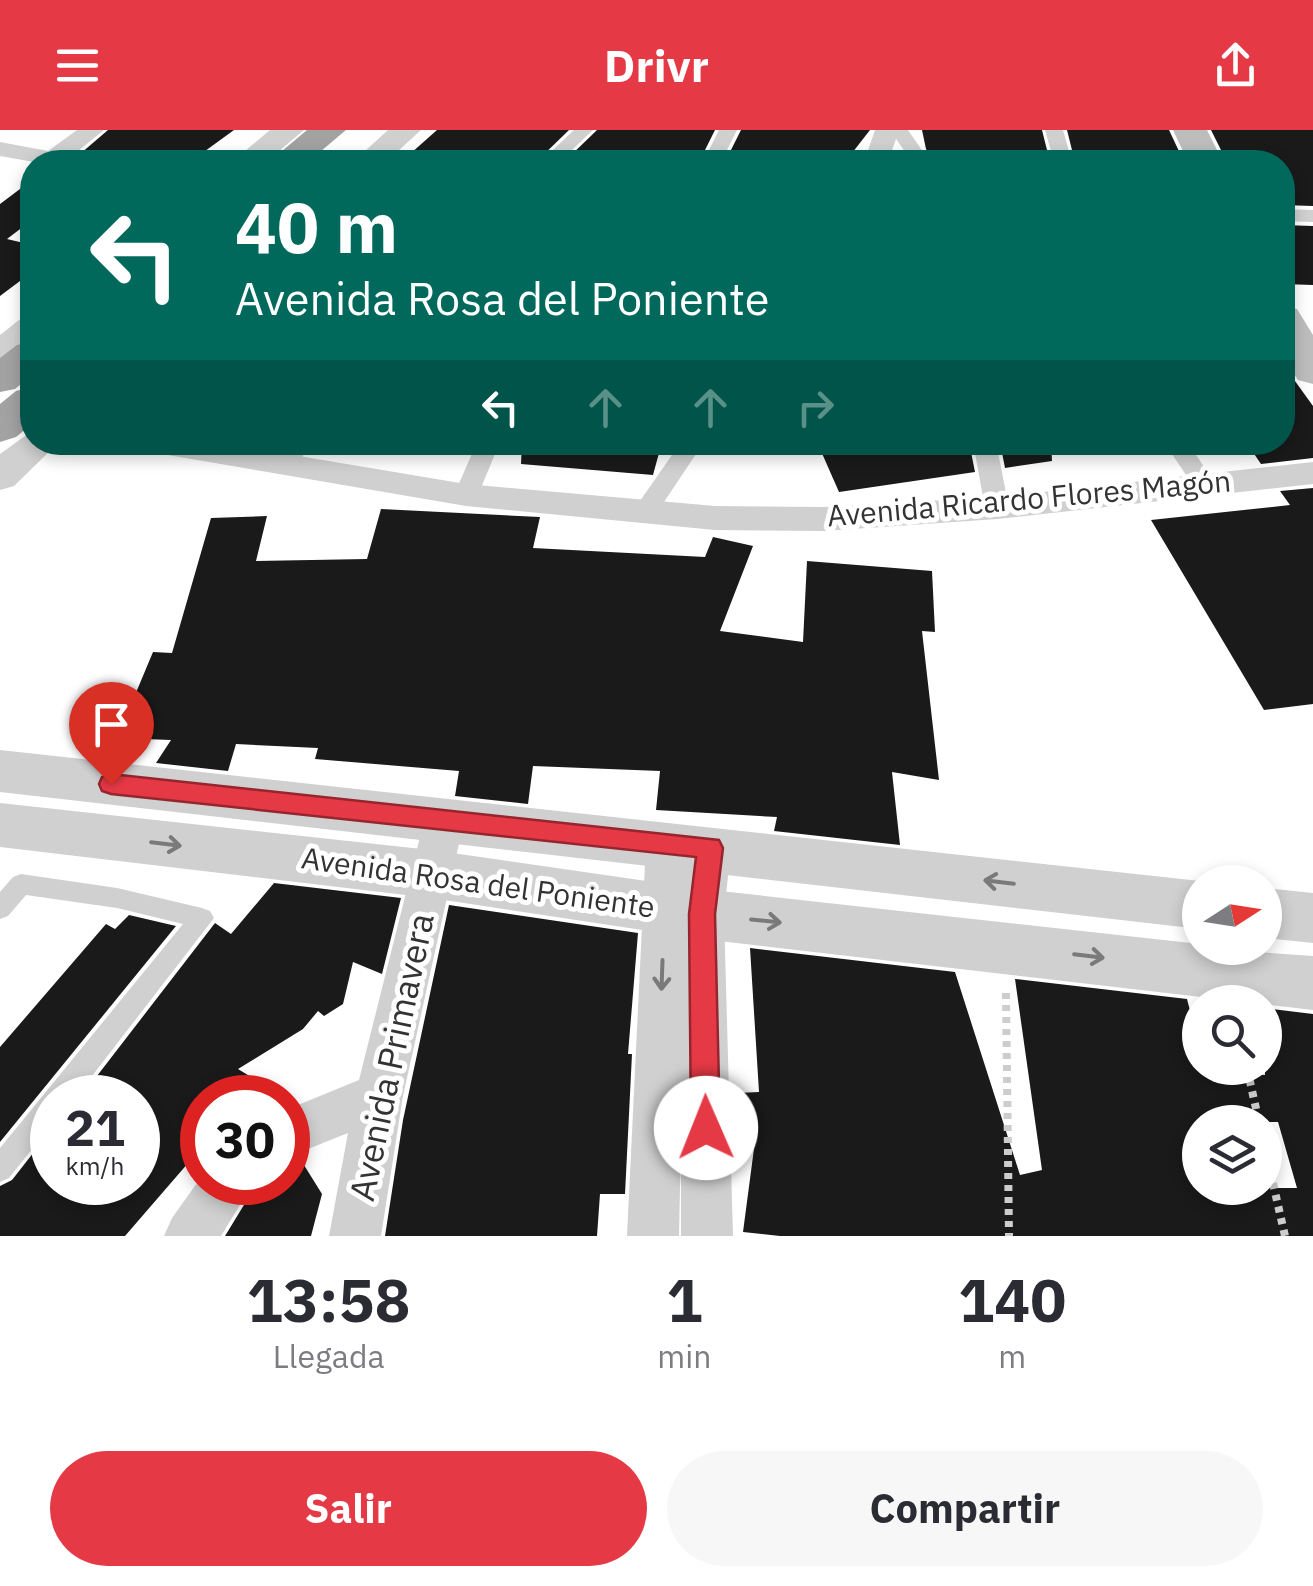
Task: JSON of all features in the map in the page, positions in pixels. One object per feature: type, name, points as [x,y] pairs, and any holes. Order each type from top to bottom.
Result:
[{"type":"highway","points":[[302,150],[328,130]]},
{"type":"highway","points":[[343,150],[369,130]]},
{"type":"highway","points":[[0,379],[20,363]]},
{"type":"highway","points":[[0,427],[20,411]]},
{"type":"main road","points":[[1295,340],[1313,371]]},
{"type":"street","points":[[73,150],[92,130]]},
{"type":"street","points":[[263,150],[289,130]]},
{"type":"street","points":[[382,150],[406,130]]},
{"type":"street","points":[[562,150],[584,130]]},
{"type":"street","points":[[0,353],[20,337]]},
{"type":"street","points":[[0,476],[24,455]]},
{"type":"street","name":"Avenida Ricardo Flores Magón","points":[[298,455],[466,495],[715,518],[824,519],[998,508],[1313,472]]},
{"type":"street","points":[[466,495],[483,455]]},
{"type":"street","points":[[645,511],[684,455]]},
{"type":"street","points":[[987,455],[998,508]]},
{"type":"street","points":[[1184,455],[1204,484]]},
{"type":"street","name":"Avenida Rosa del Poniente","points":[[0,772],[1182,903]]},
{"type":"street","name":"Avenida Primavera","points":[[355,1236],[379,1096],[444,821]]},
{"type":"street","name":"Avenida Rosa del Poniente","points":[[0,825],[432,874],[683,911],[1313,983]]},
{"type":"street","points":[[653,1236],[689,846]]},
{"type":"street","points":[[683,911],[707,1236]]},
{"type":"street","points":[[1282,914],[1313,918]]},
{"type":"street","points":[[310,1124],[379,1096]]},
{"type":"street","points":[[190,1236],[213,1205]]},
{"type":"lane","points":[[0,909],[11,882],[117,898],[202,918],[76,1075]]},
{"type":"lane","points":[[0,1169],[30,1132]]},
{"type":"path","points":[[1006,946],[1009,1236]]},
{"type":"path","points":[[1277,1205],[1284,1236]]},
{"type":"building","points":[[108,130],[234,130],[206,150],[85,150]]},
{"type":"building","points":[[437,130],[569,130],[548,150],[414,150]]},
{"type":"building","points":[[597,130],[715,130],[705,150],[576,150]]},
{"type":"building","points":[[741,130],[870,130],[854,150],[731,150]]},
{"type":"building","points":[[922,130],[1042,130],[1047,150],[927,150]]},
{"type":"building","points":[[1067,130],[1169,130],[1178,150],[1072,150]]},
{"type":"building","points":[[1211,130],[1313,130],[1313,206],[1295,205],[1295,150],[1221,150]]},
{"type":"building","points":[[20,189],[20,229],[7,239],[20,242],[20,281],[0,296],[0,204]]},
{"type":"building","points":[[1295,225],[1313,226],[1313,285],[1295,284]]},
{"type":"building","points":[[1295,381],[1313,406],[1313,458],[1261,464],[1255,455],[1295,455]]},
{"type":"building","points":[[521,455],[658,455],[653,475],[521,464]]},
{"type":"building","points":[[823,455],[972,455],[975,472],[839,492]]},
{"type":"building","points":[[1002,455],[1052,455],[1052,461],[1005,468]]},
{"type":"building","points":[[1313,488],[1313,704],[1264,710],[1151,520],[1290,505],[1280,491]]},
{"type":"building","points":[[381,509],[540,517],[533,548],[705,557],[713,537],[753,546],[720,631],[803,642],[807,561],[932,571],[935,632],[922,631],[939,780],[892,772],[900,845],[774,831],[777,817],[656,810],[660,771],[533,766],[528,804],[455,796],[459,771],[315,759],[318,748],[236,744],[228,771],[156,763],[171,740],[117,738],[153,652],[172,653],[211,518],[267,516],[256,561],[367,559]]},
{"type":"building","points":[[274,883],[401,898],[382,974],[353,962],[343,1004],[324,1016],[318,1011],[303,1029],[238,1069],[248,1075],[180,1075],[180,1172],[160,1196],[160,1075],[98,1075],[215,923],[231,934]]},
{"type":"building","points":[[449,905],[638,933],[628,1054],[632,1054],[625,1194],[600,1194],[597,1236],[385,1236],[403,1120]]},
{"type":"building","points":[[129,915],[176,926],[55,1075],[30,1075],[30,1105],[0,1142],[0,1047],[106,924],[115,929]]},
{"type":"building","points":[[750,948],[955,972],[1020,1175],[1042,1170],[1015,979],[1182,998],[1182,1085],[1282,1085],[1282,1010],[1313,1014],[1313,1236],[780,1236],[743,1232],[755,1141],[739,1143],[737,1093],[759,1092]]},
{"type":"building","points":[[30,1157],[30,1205],[152,1205],[125,1236],[0,1236],[0,1186],[12,1180]]},
{"type":"building","points":[[310,1175],[322,1194],[311,1236],[225,1236],[244,1205],[310,1205]]},
{"type":"route","points":[[111,784],[710,848],[702,914],[706,1128]]}]
